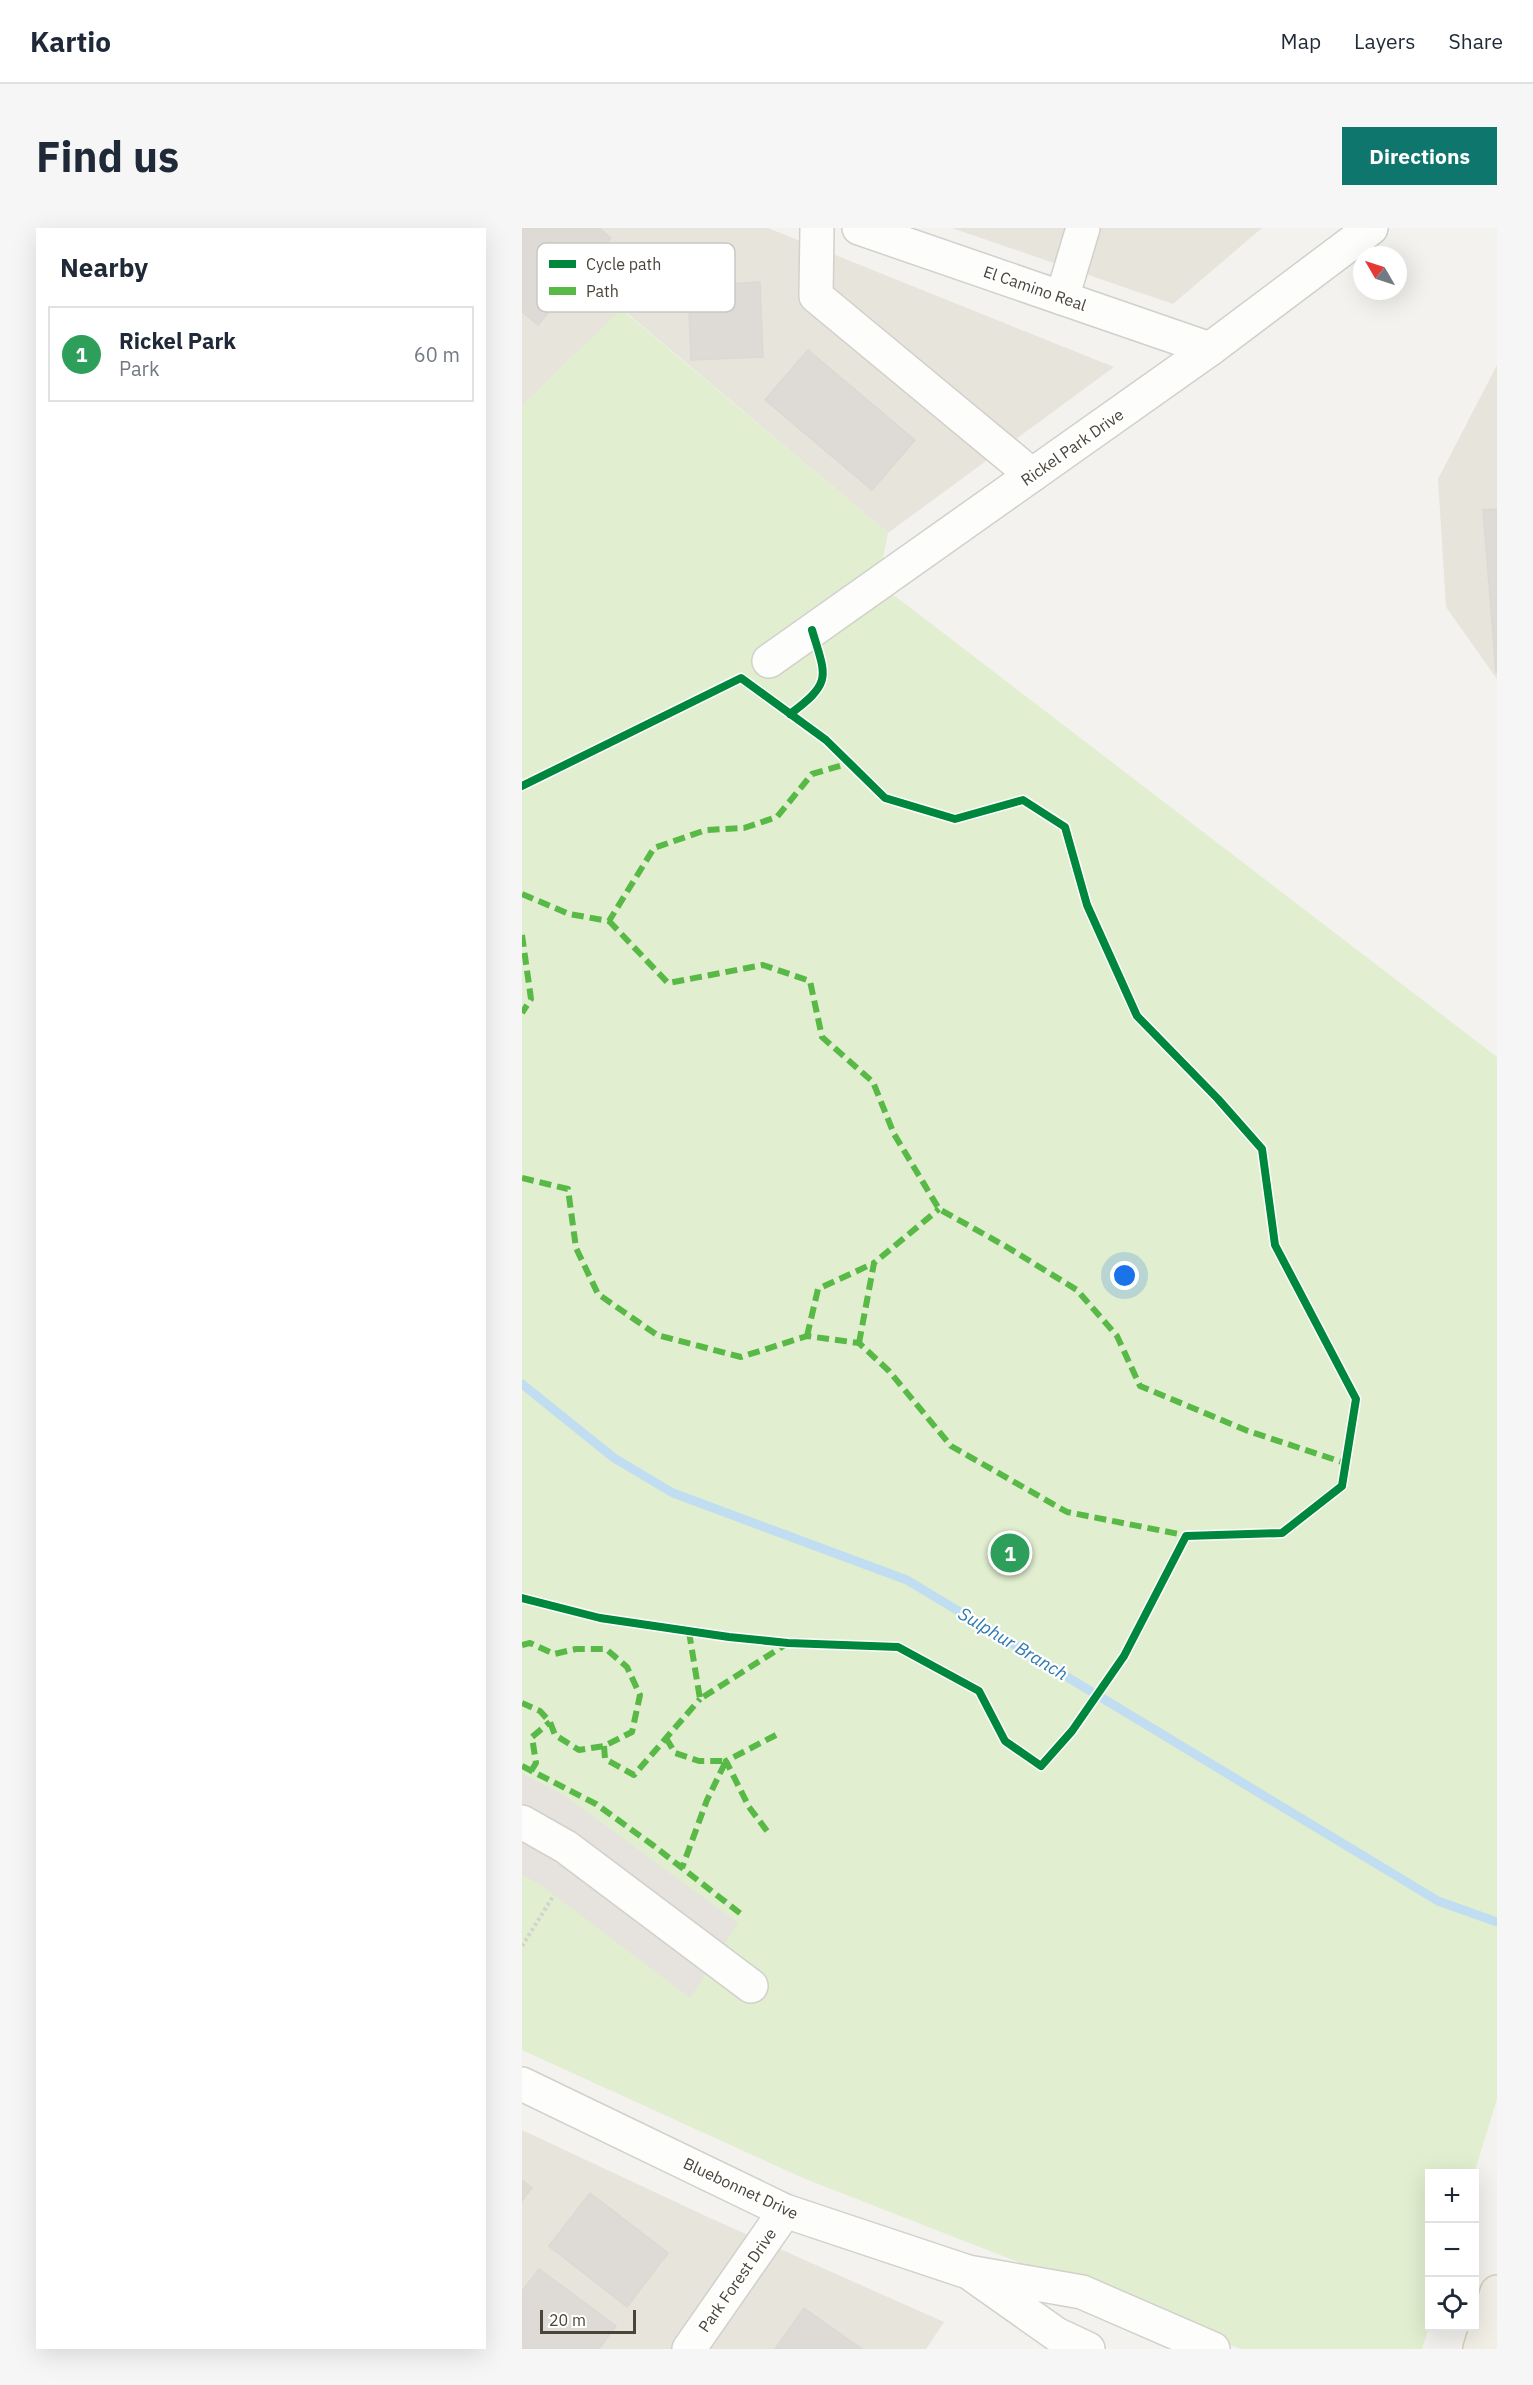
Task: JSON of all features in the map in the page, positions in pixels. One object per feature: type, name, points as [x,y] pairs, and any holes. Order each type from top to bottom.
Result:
[{"type":"main road","points":[[1480,2349],[1497,2292]]},
{"type":"street","points":[[817,228],[816,297],[1032,475]]},
{"type":"street","name":"El Camino Real","points":[[859,228],[1210,349]]},
{"type":"street","points":[[1062,298],[1083,228]]},
{"type":"street","name":"Rickel Park Drive","points":[[769,661],[1210,349],[1371,228]]},
{"type":"street","points":[[522,1822],[566,1847],[751,1986]]},
{"type":"street","name":"Bluebonnet Drive","points":[[522,2084],[785,2211],[968,2272],[1082,2292],[1213,2349]]},
{"type":"street","name":"Park Forest Drive","points":[[689,2349],[785,2211]]},
{"type":"street","name":"Bluebonnet Drive","points":[[968,2272],[1056,2334],[1088,2349]]},
{"type":"path","points":[[522,1946],[554,1895]]},
{"type":"shaded area","points":[[522,228],[768,228],[1114,367],[888,533],[626,312],[735,312],[735,243],[537,243],[537,312],[619,312],[522,406]]},
{"type":"shaded area","points":[[952,228],[1262,228],[1173,304]]},
{"type":"shaded area","points":[[1497,365],[1497,679],[1446,607],[1438,479]]},
{"type":"shaded area","points":[[522,1774],[564,1795],[738,1923],[690,1998],[541,1885],[522,1875]]},
{"type":"shaded area","points":[[522,2130],[710,2218],[944,2322],[926,2349],[522,2349]]},
{"type":"green space","points":[[618,312],[625,312],[888,533],[878,583],[1497,1057],[1497,2099],[1476,2169],[1425,2169],[1425,2331],[1428,2331],[1422,2349],[1241,2349],[803,2178],[522,2050],[522,406]]},
{"type":"building","points":[[522,228],[599,228],[611,238],[607,243],[537,243],[537,312],[549,312],[538,325],[522,312]]},
{"type":"building","points":[[760,282],[763,357],[691,360],[689,312],[735,312],[735,283]]},
{"type":"building","points":[[808,350],[915,440],[872,490],[765,400]]},
{"type":"building","points":[[1497,509],[1497,672],[1496,672],[1483,510]]},
{"type":"building","points":[[522,2180],[532,2188],[522,2201]]},
{"type":"building","points":[[590,2193],[668,2253],[627,2307],[549,2246]]},
{"type":"building","points":[[539,2269],[616,2326],[599,2349],[522,2349],[522,2291]]},
{"type":"building","points":[[804,2308],[862,2349],[775,2349]]},
{"type":"waterway","name":"Sulphur Branch","points":[[522,1384],[614,1458],[673,1493],[907,1580],[1438,1901],[1497,1922]]},
{"type":"marked path","points":[[522,894],[569,914],[609,921],[654,848],[706,830],[744,828],[777,817],[812,774],[850,763]]},
{"type":"marked path","points":[[609,921],[668,983],[763,965],[810,981],[822,1037],[873,1082],[894,1134],[939,1209],[1077,1290],[1117,1336],[1140,1386],[1248,1431],[1345,1463]]},
{"type":"marked path","points":[[522,935],[531,999],[522,1013]]},
{"type":"marked path","points":[[522,1178],[568,1189],[576,1248],[598,1294],[657,1335],[741,1357],[807,1336],[859,1343],[889,1371],[951,1446],[1067,1512],[1189,1536]]},
{"type":"marked path","points":[[859,1343],[874,1263],[939,1209]]},
{"type":"marked path","points":[[807,1336],[818,1289],[874,1263]]},
{"type":"marked path","points":[[689,1632],[700,1699],[788,1643]]},
{"type":"marked path","points":[[522,1645],[530,1643],[554,1654],[576,1649],[606,1649],[627,1667],[640,1695],[632,1732],[604,1746],[579,1750],[555,1735],[550,1722],[540,1711],[522,1703]]},
{"type":"marked path","points":[[604,1746],[605,1759],[634,1775],[700,1699]]},
{"type":"marked path","points":[[531,1771],[536,1763],[532,1737],[550,1722]]},
{"type":"marked path","points":[[767,1831],[749,1807],[726,1761],[776,1735]]},
{"type":"marked path","points":[[666,1738],[675,1753],[699,1761],[726,1761],[707,1800],[682,1868]]},
{"type":"marked path","points":[[522,1766],[596,1804],[741,1914]]},
{"type":"cycle path","points":[[790,714],[820,686],[823,669],[812,630]]},
{"type":"cycle path","points":[[522,786],[741,678],[826,740],[885,798],[955,819],[1023,800],[1065,827],[1087,905],[1137,1016],[1218,1099],[1262,1149],[1275,1245],[1356,1399],[1342,1486],[1282,1533],[1186,1536],[1124,1656],[1072,1731],[1041,1766],[1005,1741],[979,1691],[898,1647],[788,1643],[729,1637],[600,1618],[522,1598]]},
{"type":"place","name":"Rickel Park","points":[[1010,1553]]}]
